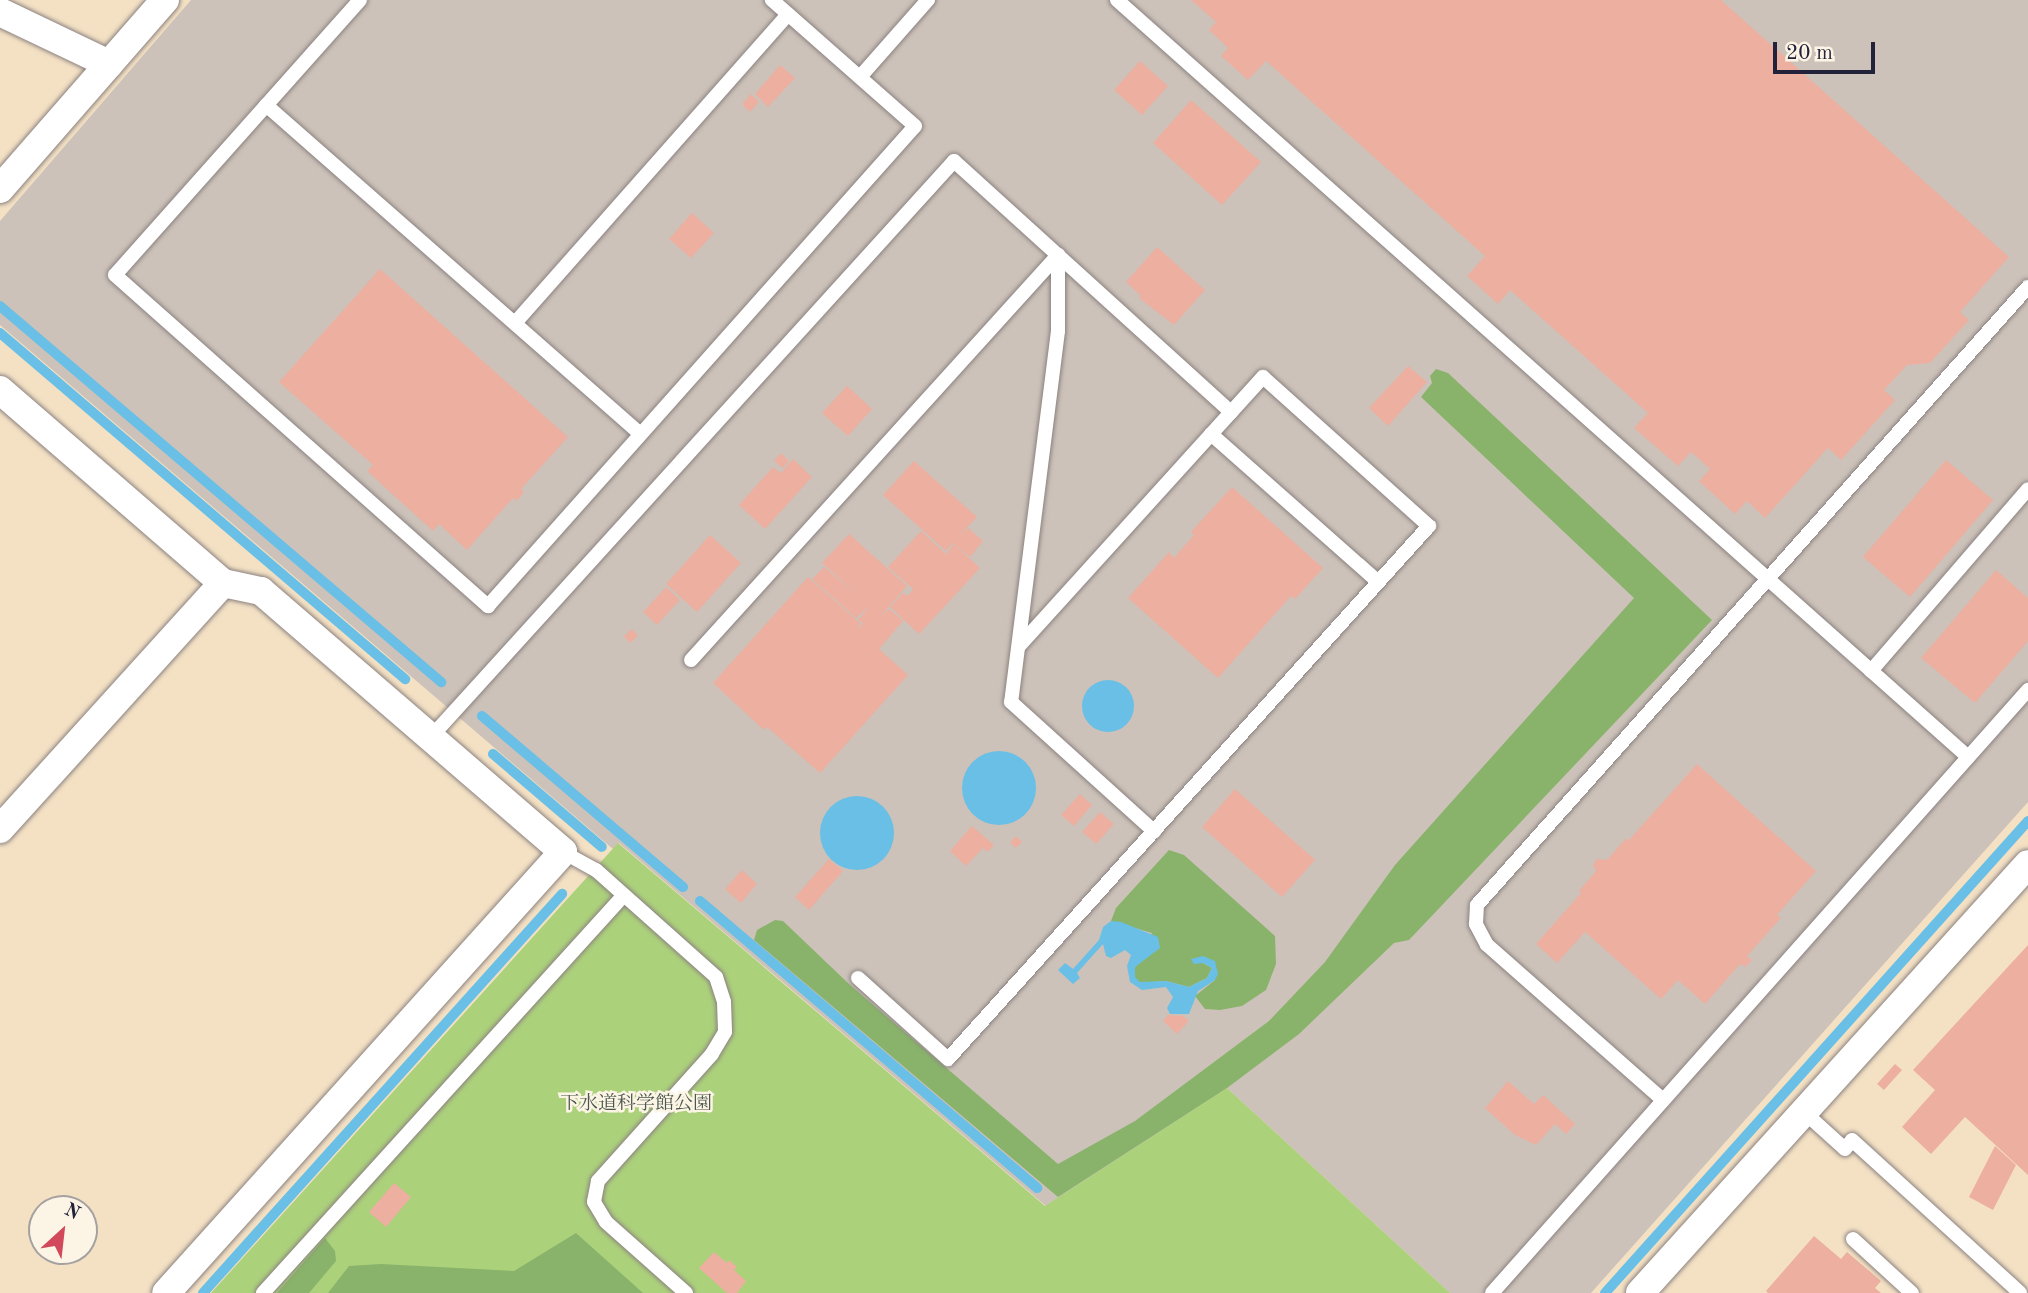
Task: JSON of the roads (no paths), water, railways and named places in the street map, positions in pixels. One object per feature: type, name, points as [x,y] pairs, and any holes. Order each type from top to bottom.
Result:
[{"type":"street","points":[[0,189],[165,0]]},
{"type":"street","points":[[0,12],[109,64]]},
{"type":"street","points":[[0,390],[223,583],[261,591],[563,852],[166,1293]]},
{"type":"street","points":[[0,829],[223,583]]},
{"type":"street","points":[[1640,1293],[2028,864]]},
{"type":"lane","points":[[360,0],[115,275],[488,606],[915,126],[772,0]]},
{"type":"lane","points":[[860,77],[928,0]]},
{"type":"lane","points":[[1117,0],[1968,757]]},
{"type":"lane","points":[[514,323],[788,14]]},
{"type":"lane","points":[[266,105],[640,434]]},
{"type":"lane","points":[[430,737],[954,161],[1231,412]]},
{"type":"lane","points":[[1058,255],[1058,331],[1011,702],[1154,831]]},
{"type":"lane","points":[[691,660],[1058,255]]},
{"type":"lane","points":[[1663,1100],[1487,945],[1476,924],[1478,905],[1768,579],[2025,297]]},
{"type":"lane","points":[[858,978],[948,1059],[1429,526],[1263,377],[1018,646]]},
{"type":"lane","points":[[1211,434],[1378,582]]},
{"type":"lane","points":[[1871,671],[2028,489]]},
{"type":"lane","points":[[1492,1293],[2028,690]]},
{"type":"lane","points":[[563,852],[596,870],[716,978],[724,1002],[725,1032],[712,1054],[598,1181],[594,1202],[606,1222],[686,1293]]},
{"type":"lane","points":[[264,1293],[624,895]]},
{"type":"lane","points":[[1804,1111],[1845,1149],[1852,1140],[2020,1293]]},
{"type":"lane","points":[[1853,1239],[1912,1293]]},
{"type":"water","points":[[1108,680],[1127,687],[1134,706],[1127,725],[1108,732],[1089,725],[1082,706],[1089,687]]},
{"type":"water","points":[[999,751],[1013,754],[1025,762],[1033,774],[1036,788],[1033,802],[1025,814],[1013,822],[999,825],[985,822],[973,814],[965,802],[962,788],[965,774],[973,762],[985,754]]},
{"type":"water","points":[[857,796],[871,799],[883,807],[891,819],[894,833],[891,847],[883,859],[871,867],[857,870],[843,867],[831,859],[823,847],[820,833],[823,819],[831,807],[843,799]]},
{"type":"water","points":[[1111,921],[1121,922],[1158,937],[1160,948],[1135,967],[1135,977],[1140,982],[1166,981],[1189,987],[1207,978],[1212,968],[1203,963],[1194,964],[1191,959],[1203,956],[1215,961],[1218,974],[1215,980],[1198,991],[1189,1014],[1170,1014],[1167,1008],[1173,997],[1166,987],[1142,990],[1130,982],[1127,966],[1131,955],[1125,950],[1111,958],[1106,956],[1103,944],[1077,973],[1080,978],[1073,984],[1058,970],[1065,963],[1073,969],[1099,940],[1103,927]]},
{"type":"waterway","points":[[0,306],[441,682]]},
{"type":"waterway","points":[[0,333],[405,679]]},
{"type":"waterway","points":[[482,716],[683,887]]},
{"type":"waterway","points":[[493,754],[602,847]]},
{"type":"waterway","points":[[1605,1293],[2028,821]]},
{"type":"waterway","points":[[203,1293],[562,894]]},
{"type":"waterway","points":[[700,901],[1037,1188]]},
{"type":"park label","name":"下水道科学館公園","points":[[636,1105]]}]
